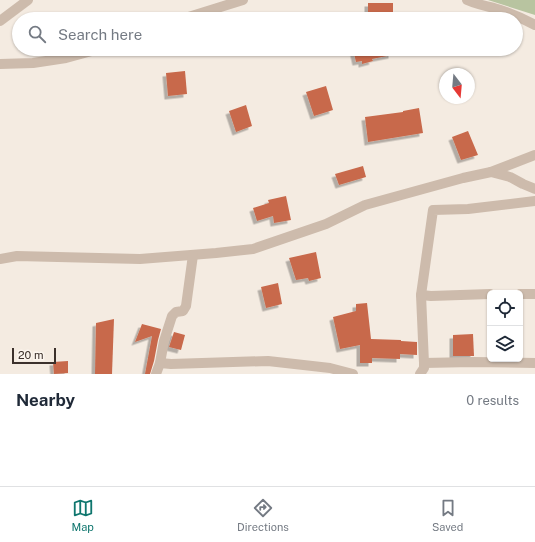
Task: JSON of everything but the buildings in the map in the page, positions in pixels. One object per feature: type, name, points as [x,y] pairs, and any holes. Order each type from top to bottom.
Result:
[{"type":"street","points":[[204,12],[243,0]]},
{"type":"street","points":[[467,0],[506,12]]},
{"type":"street","points":[[0,21],[25,1]]},
{"type":"street","points":[[523,19],[535,25]]},
{"type":"street","points":[[0,64],[33,63],[73,56]]},
{"type":"street","points":[[0,259],[17,256],[140,259],[253,249],[326,224],[365,206],[463,178],[491,172],[535,155]]},
{"type":"street","points":[[491,172],[510,177],[535,188]]},
{"type":"street","points":[[420,374],[424,368],[421,295],[432,210],[468,209],[535,201]]},
{"type":"street","points":[[156,374],[172,316],[176,312],[183,311],[186,306],[193,255]]},
{"type":"street","points":[[421,295],[487,294]]},
{"type":"street","points":[[523,294],[535,294]]},
{"type":"street","points":[[160,362],[172,364],[268,361],[330,368],[353,374]]},
{"type":"street","points":[[424,363],[535,363]]},
{"type":"green space","points":[[488,0],[535,0],[535,15]]}]
